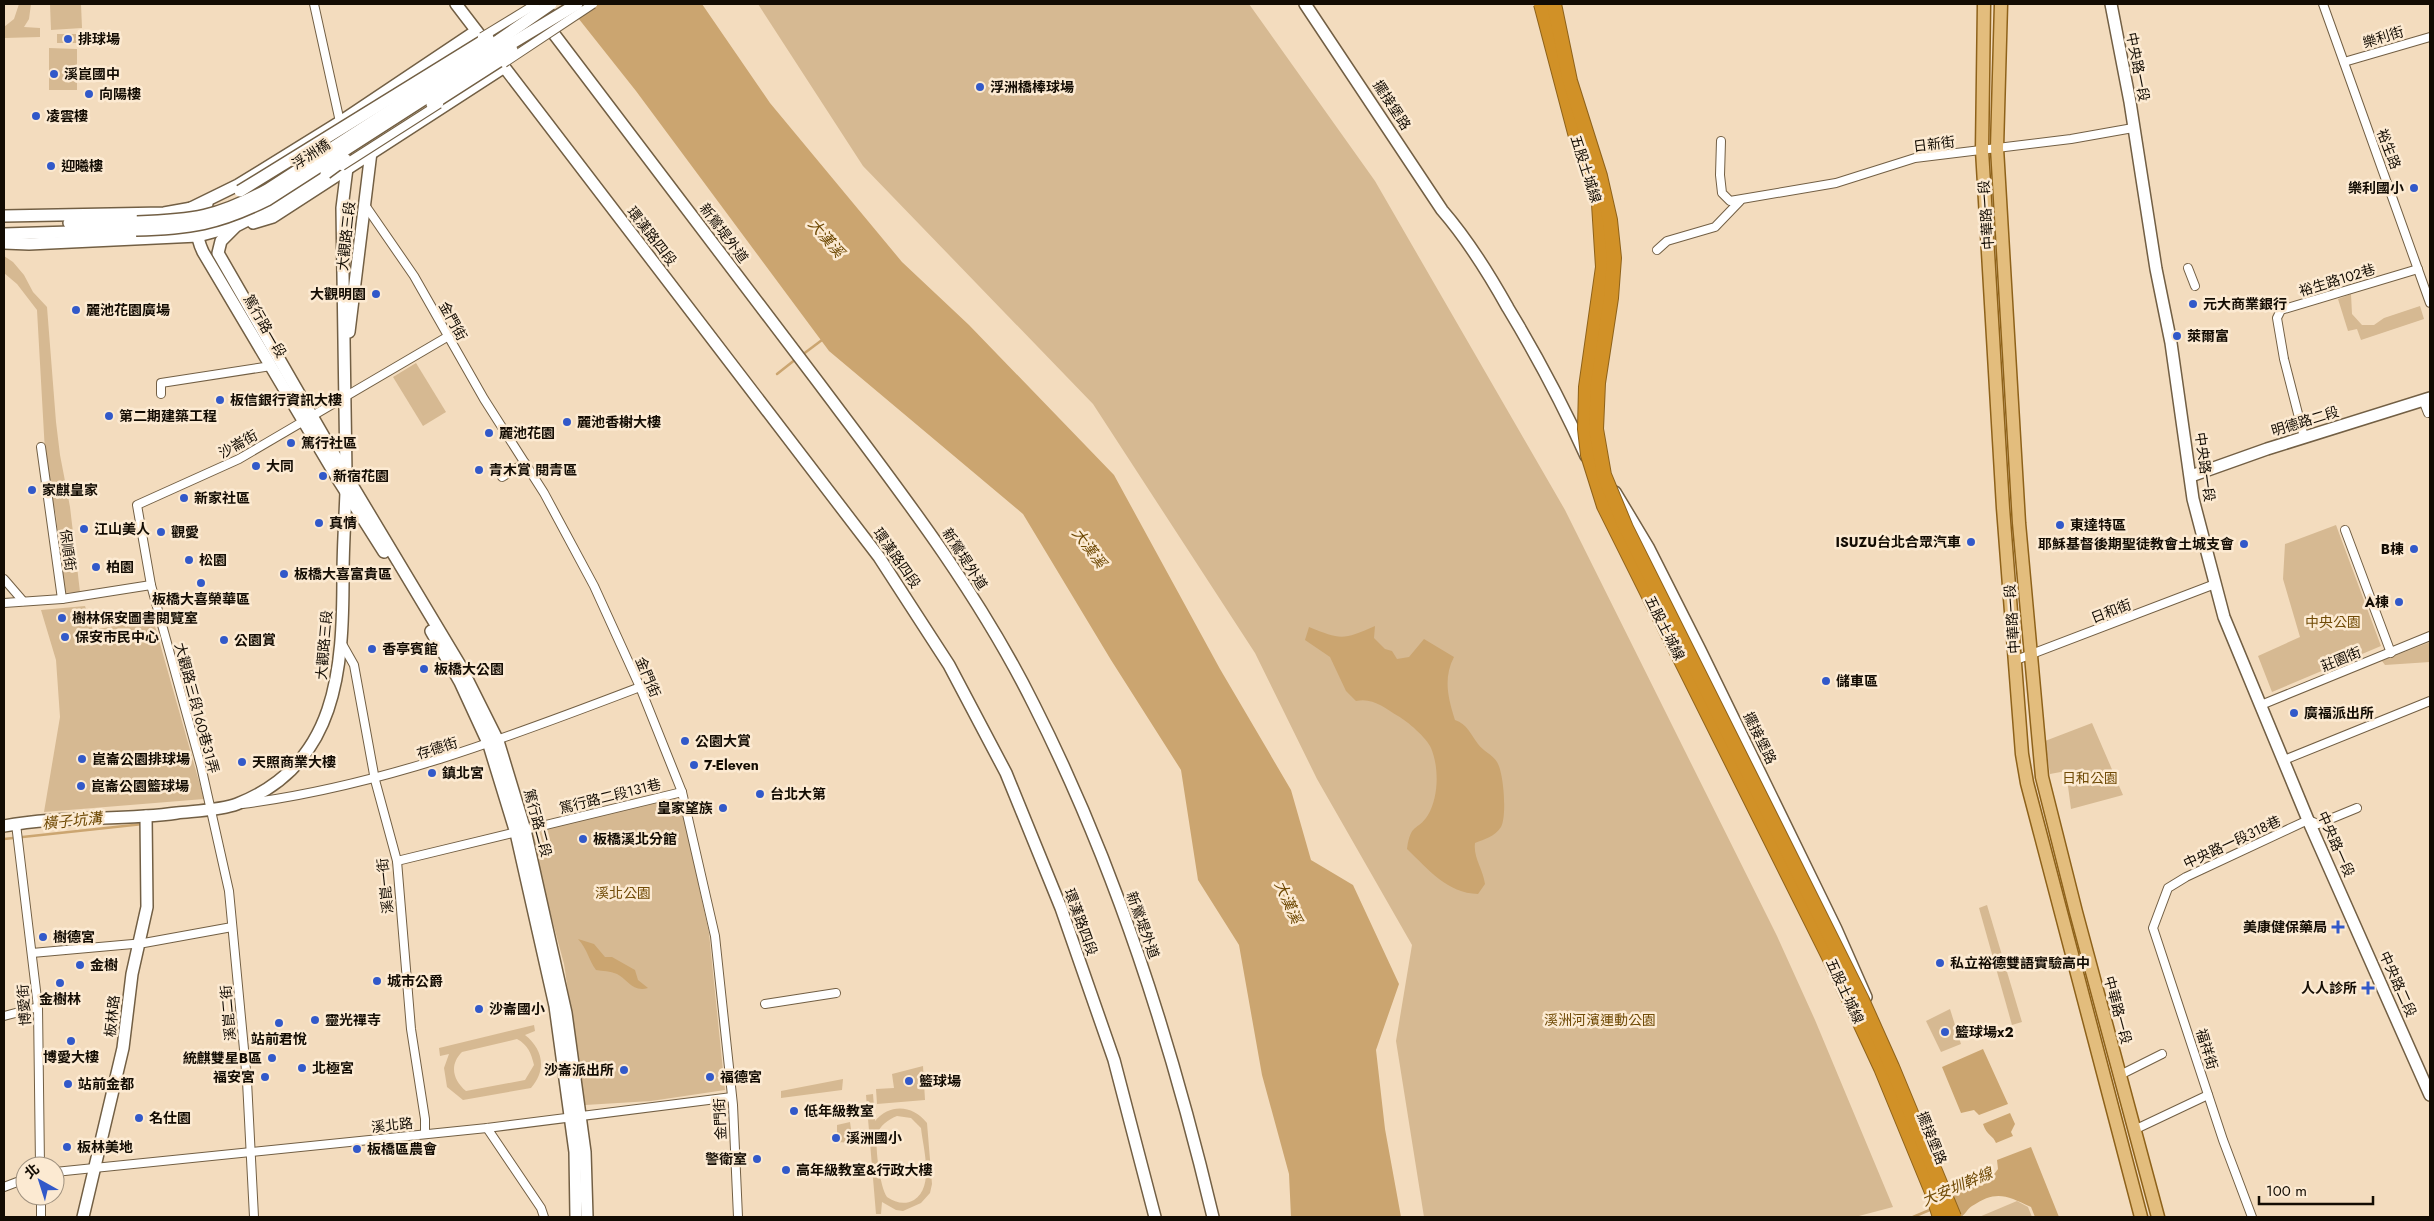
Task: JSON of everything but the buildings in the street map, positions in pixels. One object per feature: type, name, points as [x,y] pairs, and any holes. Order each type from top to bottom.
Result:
[{"type":"highway","name":"五股土城線","points":[[1542,4],[1575,133],[1599,204],[1603,267],[1586,387],[1588,455],[1594,482],[1604,506],[1833,965],[1881,1068],[1932,1192],[1940,1217]]},
{"type":"highway","name":"五股土城線","points":[[1554,4],[1570,81],[1600,176],[1610,220],[1614,258],[1611,298],[1598,383],[1596,429],[1604,475],[1626,528],[1862,1000],[1954,1217]]},
{"type":"main road","name":"中華路一段","points":[[1984,4],[1982,150],[2003,508],[2022,754],[2027,783],[2141,1217]]},
{"type":"main road","name":"中華路一段","points":[[2001,4],[1996,148],[2019,523],[2042,777],[2158,1217]]},
{"type":"street","points":[[314,4],[340,122]]},
{"type":"street","name":"環漢路四段","points":[[456,4],[503,68],[879,557],[949,665],[981,722],[1006,774],[1061,908],[1114,1060],[1154,1217]]},
{"type":"street","name":"新鶯堤外道","points":[[531,4],[929,530],[996,635],[1045,727],[1106,868],[1134,940],[1192,1132],[1212,1217]]},
{"type":"street","points":[[4,229],[164,213],[187,210],[207,204],[240,190],[536,4]]},
{"type":"street","name":"浮洲橋","points":[[137,226],[201,218],[237,206],[268,190],[500,40],[551,4]]},
{"type":"street","name":"浮洲橋","points":[[4,229],[137,226],[192,228],[240,214],[267,200],[494,54],[528,36],[577,4]]},
{"type":"street","points":[[326,173],[355,158],[593,4]]},
{"type":"street","name":"擺接堡路","points":[[1306,4],[1442,210],[1454,223],[1494,283],[1542,364],[1850,986],[1888,1070],[1947,1217]]},
{"type":"street","name":"擺接堡路","points":[[1313,4],[1449,207],[1454,223]]},
{"type":"street","name":"中央路一段","points":[[2111,4],[2130,102],[2171,343],[2193,499],[2215,584],[2224,617],[2308,820],[2350,912]]},
{"type":"street","name":"裕生路","points":[[2323,4],[2430,303]]},
{"type":"street","points":[[459,54],[496,34],[521,24]]},
{"type":"street","points":[[187,210],[238,185],[340,122],[476,31]]},
{"type":"street","name":"篤行路一段","points":[[346,492],[218,253],[221,241],[236,226],[254,218],[326,173],[336,164],[499,61],[528,36]]},
{"type":"street","name":"樂利街","points":[[2344,62],[2430,37]]},
{"type":"street","points":[[422,68],[430,65],[443,81],[451,92],[449,102]]},
{"type":"street","points":[[4,229],[48,243],[198,236],[273,217],[503,68]]},
{"type":"street","name":"大觀路三段","points":[[4,826],[146,816],[235,805],[262,792],[282,778],[310,750],[326,720],[336,685],[341,642],[346,492],[342,208],[347,168],[340,122]]},
{"type":"street","name":"日新街","points":[[1740,200],[1836,183],[1914,158],[2071,139],[2133,128]]},
{"type":"street","points":[[1722,141],[1720,174],[1722,193],[1730,202],[1740,200]]},
{"type":"street","name":"大觀路三段","points":[[345,354],[358,265],[371,152]]},
{"type":"street","points":[[1656,250],[1667,241],[1715,227],[1740,200]]},
{"type":"street","name":"篤行路一段","points":[[207,204],[200,211],[197,221],[198,236],[203,252],[271,366],[346,475]]},
{"type":"street","name":"金門街","points":[[364,206],[414,276],[447,337],[544,493],[594,586],[640,687],[682,792],[715,936],[732,1096],[738,1217]]},
{"type":"street","points":[[344,267],[350,271],[358,265]]},
{"type":"street","points":[[2188,268],[2194,286]]},
{"type":"street","name":"裕生路102巷","points":[[2304,437],[2284,359],[2278,326],[2277,318],[2281,310],[2418,269]]},
{"type":"street","name":"沙崙街","points":[[137,505],[223,467],[447,337]]},
{"type":"street","points":[[161,394],[161,382],[271,366]]},
{"type":"street","points":[[2427,399],[2428,413]]},
{"type":"street","name":"明德路二段","points":[[2190,476],[2304,437],[2427,399]]},
{"type":"street","name":"擺接堡路","points":[[1575,433],[1630,514],[1648,547],[1781,816],[1860,980],[1888,1070]]},
{"type":"street","name":"保順街","points":[[41,447],[62,599]]},
{"type":"street","points":[[502,477],[525,463]]},
{"type":"street","name":"篤行路二段","points":[[346,475],[460,665],[493,743],[520,831],[575,1115],[585,1152],[587,1217]]},
{"type":"street","name":"篤行路二段","points":[[346,492],[416,605],[493,743]]},
{"type":"street","name":"大觀路三段160巷31弄","points":[[137,505],[151,585],[186,708],[210,808]]},
{"type":"street","points":[[2345,530],[2391,653]]},
{"type":"street","points":[[4,579],[23,601]]},
{"type":"street","name":"日和街","points":[[2016,660],[2215,584]]},
{"type":"street","points":[[4,602],[62,599],[151,585]]},
{"type":"street","name":"莊園街","points":[[2261,705],[2430,636]]},
{"type":"street","name":"溪崑一街","points":[[341,642],[354,665],[375,780],[397,861],[411,1029],[425,1119],[425,1134]]},
{"type":"street","name":"存德街","points":[[235,805],[272,800],[375,780],[493,743],[640,687]]},
{"type":"street","points":[[2284,760],[2430,701]]},
{"type":"street","name":"篤行路二段131巷","points":[[397,861],[682,792]]},
{"type":"street","name":"溪崑二街","points":[[210,808],[229,891],[252,1153],[254,1217]]},
{"type":"street","points":[[2308,820],[2318,824],[2357,808]]},
{"type":"street","name":"板林路","points":[[83,1217],[123,1048],[132,974],[148,907],[146,816]]},
{"type":"street","points":[[1769,822],[1781,816]]},
{"type":"street","name":"中央路一段318巷","points":[[2168,888],[2186,877],[2308,820]]},
{"type":"street","name":"博愛街","points":[[17,826],[38,1007],[40,1156]]},
{"type":"street","name":"福祥街","points":[[2168,888],[2153,928],[2208,1095],[2252,1217]]},
{"type":"street","name":"中央路二段","points":[[2350,912],[2430,1095]]},
{"type":"street","points":[[32,953],[139,943],[232,927]]},
{"type":"street","points":[[765,1004],[836,993]]},
{"type":"street","points":[[4,1016],[38,1007]]},
{"type":"street","points":[[2120,1076],[2162,1054]]},
{"type":"street","points":[[2134,1130],[2208,1095]]},
{"type":"street","name":"溪北路","points":[[65,1172],[95,1170],[487,1128],[732,1096]]},
{"type":"street","name":"篤行路二段","points":[[575,1115],[576,1217]]},
{"type":"street","points":[[487,1128],[541,1208],[544,1217]]},
{"type":"green space","points":[[19,4],[31,4],[29,19],[24,27],[40,28],[40,37],[4,38],[4,27],[14,19]]},
{"type":"green space","points":[[50,4],[81,4],[82,28],[51,30]]},
{"type":"green space","name":"溪洲河濱運動公園","points":[[758,4],[1249,4],[1375,181],[1565,510],[1777,936],[1815,1020],[1893,1207],[1855,1217],[1424,1217],[1396,1041],[1412,945],[1317,779],[1255,653],[1093,404],[863,166]]},
{"type":"green space","name":"排球場","points":[[57,34],[80,34],[80,43],[57,43]]},
{"type":"green space","points":[[49,48],[77,49],[77,90],[49,90]]},
{"type":"green space","points":[[4,256],[13,262],[24,275],[33,292],[47,307],[56,422],[70,507],[80,592],[64,593],[56,516],[46,470],[37,310],[17,284],[4,273]]},
{"type":"green space","points":[[2351,294],[2352,314],[2362,325],[2374,325],[2384,318],[2420,306],[2424,319],[2361,340],[2357,329],[2348,331],[2338,299]]},
{"type":"green space","points":[[416,363],[446,412],[423,426],[393,377]]},
{"type":"green space","name":"中央公園","points":[[2336,525],[2381,646],[2272,692],[2258,656],[2300,637],[2283,579],[2285,544]]},
{"type":"green space","points":[[85,606],[93,630],[153,619],[204,799],[44,812],[60,717],[56,660],[41,610]]},
{"type":"green space","points":[[2430,642],[2430,662],[2385,665],[2382,661]]},
{"type":"green space","name":"日和公園","points":[[2092,723],[2123,795],[2071,809],[2066,771],[2050,774],[2045,741]]},
{"type":"green space","name":"溪北公園","points":[[679,795],[709,933],[725,1090],[651,1101],[585,1105],[564,964],[529,833]]},
{"type":"green space","points":[[1987,905],[2022,1022],[2012,1025],[1979,908]]},
{"type":"green space","name":"籃球場x2","points":[[1950,1009],[1961,1044],[1941,1052],[1926,1021]]},
{"type":"green space","points":[[534,1025],[535,1031],[525,1035],[539,1053],[541,1067],[536,1081],[531,1088],[463,1100],[447,1087],[444,1068],[449,1054],[440,1056],[439,1048]],"holes":[[[517,1039],[528,1050],[534,1065],[525,1080],[466,1091],[458,1082],[454,1067],[462,1052]]]},
{"type":"green space","name":"籃球場","points":[[923,1066],[925,1100],[877,1104],[876,1089],[894,1088],[892,1074]]},
{"type":"green space","points":[[843,1079],[842,1090],[781,1098],[781,1091]]},
{"type":"green space","points":[[873,1094],[875,1121],[887,1111],[901,1108],[915,1113],[927,1123],[932,1184],[930,1193],[921,1203],[903,1211],[896,1210],[882,1202],[881,1214],[876,1214],[866,1095]],"holes":[[[894,1117],[911,1118],[921,1128],[926,1177],[920,1194],[911,1202],[900,1203],[887,1197],[884,1192],[879,1167],[877,1135],[882,1126]]]},
{"type":"green space","points":[[850,1122],[853,1143],[837,1142],[837,1125]]},
{"type":"green space","points":[[2017,1201],[2028,1207],[2032,1217],[1979,1217]]},
{"type":"water","name":"大漢溪","points":[[567,4],[702,4],[770,103],[902,262],[969,325],[1114,475],[1220,669],[1291,790],[1311,860],[1353,885],[1399,984],[1376,1050],[1385,1129],[1401,1217],[1291,1217],[1289,1174],[1262,1075],[1239,945],[1198,880],[1181,770],[1111,660],[1023,514],[829,351],[636,91]]},
{"type":"water","points":[[1375,626],[1374,638],[1385,649],[1392,651],[1397,659],[1409,657],[1424,639],[1454,657],[1449,673],[1448,688],[1455,720],[1465,726],[1480,746],[1497,762],[1504,794],[1503,822],[1495,833],[1475,843],[1475,853],[1485,884],[1478,894],[1467,893],[1448,885],[1407,849],[1410,835],[1428,815],[1432,807],[1436,790],[1437,781],[1434,756],[1429,744],[1402,718],[1373,702],[1356,701],[1346,691],[1330,657],[1305,640],[1309,627],[1342,637],[1356,634]]},
{"type":"water","points":[[578,939],[594,944],[605,957],[612,957],[635,970],[638,980],[648,988],[634,987],[617,974],[596,970]]},
{"type":"water","points":[[1983,1049],[2008,1104],[1979,1115],[1974,1110],[1961,1113],[1942,1067]]},
{"type":"water","points":[[2010,1113],[2015,1124],[2011,1132],[2013,1136],[1996,1143],[1983,1124]]},
{"type":"water","points":[[2031,1147],[2059,1217],[2035,1217],[2031,1207],[2008,1197],[1995,1196],[1970,1207],[1961,1217],[1950,1190],[1995,1173],[1998,1169],[1997,1160]]},
{"type":"waterway","points":[[802,355],[822,340]]},
{"type":"waterway","points":[[777,374],[796,359]]},
{"type":"waterway","name":"橫子坑溝","points":[[4,839],[143,824]]},
{"type":"waterway","name":"大安圳幹線","points":[[1913,1217],[1932,1209]]},
{"type":"place","name":"排球場","points":[[68,39]]},
{"type":"place","name":"溪崑國中","points":[[54,74]]},
{"type":"place","name":"浮洲橋棒球場","points":[[980,87]]},
{"type":"place","name":"向陽樓","points":[[89,94]]},
{"type":"place","name":"凌雲樓","points":[[36,116]]},
{"type":"place","name":"迎曦樓","points":[[51,166]]},
{"type":"place","name":"樂利國小","points":[[2414,188]]},
{"type":"place","name":"大觀明園","points":[[376,294]]},
{"type":"place","name":"元大商業銀行","points":[[2193,304]]},
{"type":"place","name":"麗池花園廣場","points":[[76,310]]},
{"type":"place","name":"萊爾富","points":[[2177,336]]},
{"type":"place","name":"板信銀行資訊大樓","points":[[220,400]]},
{"type":"place","name":"第二期建築工程","points":[[109,416]]},
{"type":"place","name":"麗池香榭大樓","points":[[567,422]]},
{"type":"place","name":"麗池花園","points":[[489,433]]},
{"type":"place","name":"篤行社區","points":[[291,443]]},
{"type":"place","name":"大同","points":[[256,466]]},
{"type":"place","name":"青木賞 閱青區","points":[[479,470]]},
{"type":"place","name":"新宿花園","points":[[323,476]]},
{"type":"place","name":"家麒皇家","points":[[32,490]]},
{"type":"place","name":"新家社區","points":[[184,498]]},
{"type":"place","name":"真情","points":[[319,523]]},
{"type":"place","name":"東達特區","points":[[2060,525]]},
{"type":"place","name":"江山美人","points":[[84,529]]},
{"type":"place","name":"觀愛","points":[[161,532]]},
{"type":"place","name":"ISUZU台北合眾汽車","points":[[1971,542]]},
{"type":"place","name":"耶穌基督後期聖徒教會土城支會","points":[[2244,544]]},
{"type":"place","name":"B棟","points":[[2414,549]]},
{"type":"place","name":"松園","points":[[189,560]]},
{"type":"place","name":"柏園","points":[[96,567]]},
{"type":"place","name":"板橋大喜富貴區","points":[[284,574]]},
{"type":"place","name":"板橋大喜榮華區","points":[[201,583]]},
{"type":"place","name":"A棟","points":[[2399,602]]},
{"type":"place","name":"樹林保安圖書閱覽室","points":[[62,618]]},
{"type":"place","name":"保安市民中心","points":[[65,637]]},
{"type":"place","name":"公園賞","points":[[224,640]]},
{"type":"place","name":"香亭賓館","points":[[372,649]]},
{"type":"place","name":"板橋大公園","points":[[424,669]]},
{"type":"place","name":"儲車區","points":[[1826,681]]},
{"type":"place","name":"廣福派出所","points":[[2294,713]]},
{"type":"place","name":"公園大賞","points":[[685,741]]},
{"type":"place","name":"崑崙公園排球場","points":[[82,759]]},
{"type":"place","name":"天照商業大樓","points":[[242,762]]},
{"type":"place","name":"7-Eleven","points":[[694,765]]},
{"type":"place","name":"鎮北宮","points":[[432,773]]},
{"type":"place","name":"崑崙公園籃球場","points":[[81,786]]},
{"type":"place","name":"台北大第","points":[[760,794]]},
{"type":"place","name":"皇家望族","points":[[723,808]]},
{"type":"place","name":"板橋溪北分館","points":[[583,839]]},
{"type":"place","name":"美康健保藥局","points":[[2338,927]]},
{"type":"place","name":"樹德宮","points":[[43,937]]},
{"type":"place","name":"私立裕德雙語實驗高中","points":[[1940,963]]},
{"type":"place","name":"金樹","points":[[80,965]]},
{"type":"place","name":"城市公爵","points":[[377,981]]},
{"type":"place","name":"金樹林","points":[[60,983]]},
{"type":"place","name":"人人診所","points":[[2368,988]]},
{"type":"place","name":"沙崙國小","points":[[479,1009]]},
{"type":"place","name":"靈光禪寺","points":[[315,1020]]},
{"type":"place","name":"站前君悅","points":[[279,1023]]},
{"type":"place","name":"籃球場x2","points":[[1945,1032]]},
{"type":"place","name":"博愛大樓","points":[[71,1041]]},
{"type":"place","name":"統麒雙星B區","points":[[272,1058]]},
{"type":"place","name":"北極宮","points":[[302,1068]]},
{"type":"place","name":"沙崙派出所","points":[[624,1070]]},
{"type":"place","name":"福安宮","points":[[265,1077]]},
{"type":"place","name":"福德宮","points":[[710,1077]]},
{"type":"place","name":"籃球場","points":[[909,1081]]},
{"type":"place","name":"站前金都","points":[[68,1084]]},
{"type":"place","name":"低年級教室","points":[[794,1111]]},
{"type":"place","name":"名仕園","points":[[139,1118]]},
{"type":"place","name":"溪洲國小","points":[[836,1138]]},
{"type":"place","name":"板林美地","points":[[67,1147]]},
{"type":"place","name":"板橋區農會","points":[[357,1149]]},
{"type":"place","name":"警衛室","points":[[757,1159]]},
{"type":"place","name":"高年級教室&行政大樓","points":[[786,1170]]}]
